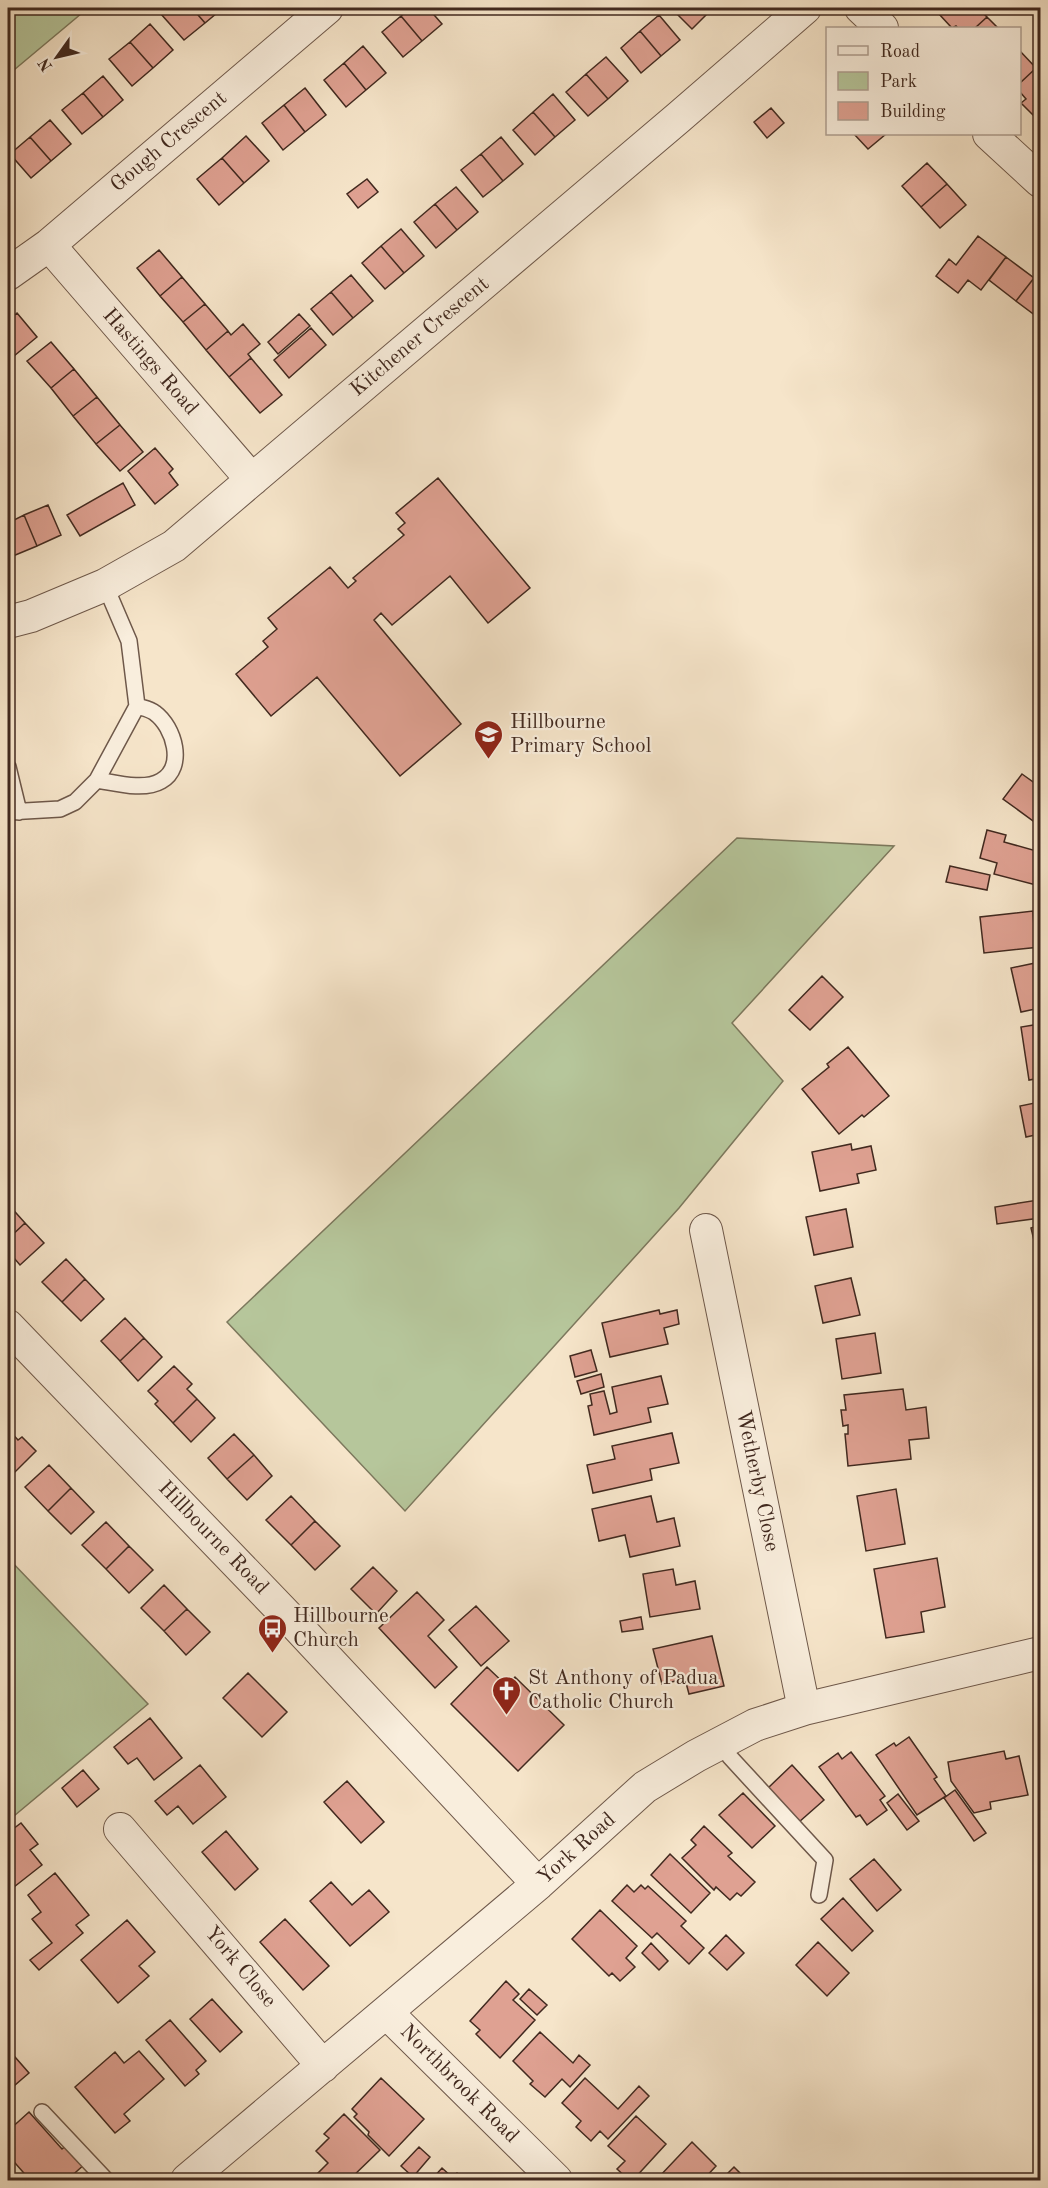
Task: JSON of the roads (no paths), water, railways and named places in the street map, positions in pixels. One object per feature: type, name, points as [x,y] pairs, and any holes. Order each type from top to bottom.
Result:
[{"type":"street","name":"Gough Crescent","points":[[8,273],[49,245],[327,8]]},
{"type":"street","name":"Kitchener Crescent","points":[[8,622],[30,616],[105,585],[174,546],[805,8]]},
{"type":"street","points":[[861,8],[881,27]]},
{"type":"street","points":[[990,135],[1041,181]]},
{"type":"street","name":"Hastings Road","points":[[49,245],[252,480]]},
{"type":"street","name":"Wetherby Close","points":[[716,1243],[804,1709]]},
{"type":"street","name":"Hillbourne Road","points":[[8,1326],[295,1624],[538,1884]]},
{"type":"street","name":"York Road","points":[[187,2181],[538,1884],[645,1787],[755,1725],[804,1709],[1041,1653]]},
{"type":"street","name":"York Close","points":[[120,1829],[146,1879],[323,2066]]},
{"type":"street","name":"Northbrook Road","points":[[387,2013],[556,2181]]},
{"type":"lane","points":[[8,767],[13,812],[60,809],[75,802],[97,780],[137,706],[129,641],[105,585]]},
{"type":"lane","points":[[97,780],[147,785],[162,781],[170,773],[176,759],[173,740],[165,723],[154,712],[137,706]]},
{"type":"lane","points":[[723,1742],[730,1757],[825,1860],[819,1895]]},
{"type":"lane","points":[[42,2112],[106,2181]]},
{"type":"place","name":"Hillbourne Primary School","points":[[489,760]]},
{"type":"place","name":"Hillbourne Church","points":[[272,1654]]},
{"type":"place","name":"St Anthony of Padua Catholic Church","points":[[507,1716]]}]
